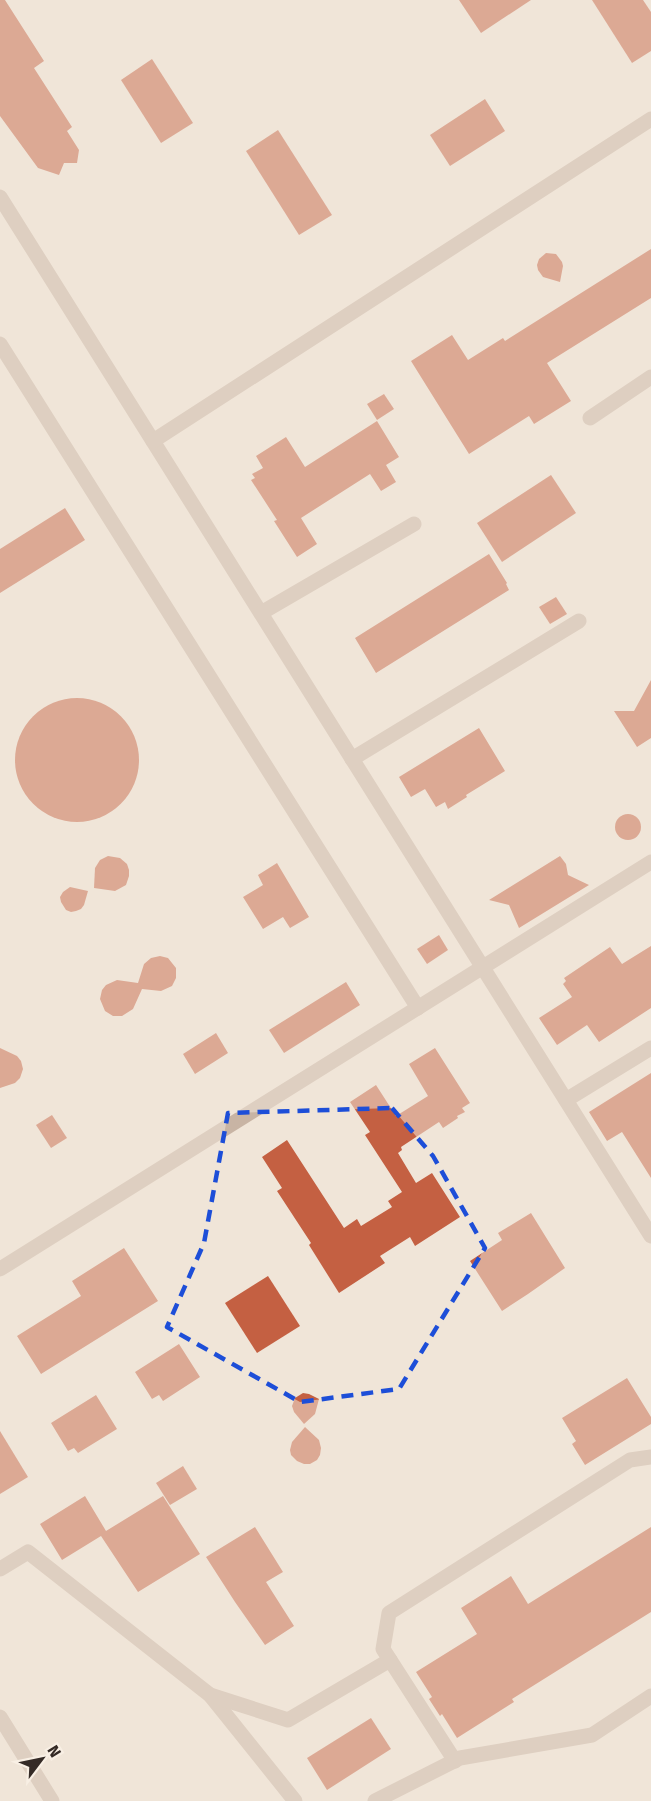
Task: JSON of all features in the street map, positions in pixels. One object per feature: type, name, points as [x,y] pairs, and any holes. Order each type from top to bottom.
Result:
[{"type":"lane","points":[[153,441],[651,119]]},
{"type":"lane","points":[[0,196],[649,1230]]},
{"type":"lane","points":[[0,344],[418,1008]]},
{"type":"lane","points":[[590,418],[651,377]]},
{"type":"lane","points":[[261,613],[414,524]]},
{"type":"lane","points":[[352,759],[579,621]]},
{"type":"lane","points":[[0,1269],[651,862]]},
{"type":"lane","points":[[566,1100],[651,1048]]},
{"type":"lane","points":[[455,1761],[383,1649],[389,1613],[630,1460],[651,1457]]},
{"type":"lane","points":[[0,1569],[28,1552],[210,1695],[295,1801]]},
{"type":"lane","points":[[210,1695],[288,1720],[390,1660]]},
{"type":"lane","points":[[375,1801],[460,1758],[592,1735],[651,1696]]},
{"type":"lane","points":[[0,1717],[52,1801]]},
{"type":"highlighted area","points":[[392,1108],[433,1156],[485,1248],[399,1389],[300,1402],[167,1327],[204,1243],[228,1113]]},
{"type":"building","points":[[0,0],[5,0],[44,61],[34,68],[72,127],[67,131],[79,150],[77,163],[64,163],[59,175],[38,168],[0,116]]},
{"type":"building","points":[[459,0],[531,0],[481,33]]},
{"type":"building","points":[[592,0],[643,0],[651,12],[651,51],[632,63]]},
{"type":"building","points":[[152,59],[193,123],[161,143],[121,80]]},
{"type":"building","points":[[485,99],[505,131],[450,166],[430,135]]},
{"type":"building","points":[[278,130],[332,215],[299,235],[246,151]]},
{"type":"building","points":[[651,249],[651,298],[547,363],[571,401],[534,424],[529,416],[469,454],[411,361],[452,335],[468,360],[503,338],[505,341]]},
{"type":"building","points":[[546,253],[556,254],[562,262],[560,282],[543,277],[538,270],[539,259]]},
{"type":"building","points":[[384,394],[394,409],[377,420],[367,404]]},
{"type":"building","points":[[377,421],[399,457],[386,465],[396,482],[381,491],[370,474],[301,518],[317,544],[297,557],[274,521],[277,520],[251,480],[255,478],[252,474],[263,468],[256,456],[286,437],[305,467]]},
{"type":"building","points":[[551,475],[576,513],[502,562],[477,523]]},
{"type":"building","points":[[65,508],[85,540],[0,593],[0,549]]},
{"type":"building","points":[[489,554],[509,590],[376,673],[355,638]]},
{"type":"building","points":[[556,597],[567,614],[550,624],[539,607]]},
{"type":"building","points":[[651,680],[651,738],[637,747],[614,711],[634,711]]},
{"type":"building","points":[[77,698],[101,702],[121,716],[135,736],[139,760],[135,784],[121,804],[101,818],[77,822],[53,818],[33,804],[19,784],[15,760],[19,736],[33,716],[53,702]]},
{"type":"building","points":[[479,728],[505,771],[448,809],[445,802],[436,807],[425,789],[411,797],[399,777]]},
{"type":"building","points":[[628,814],[637,818],[641,827],[637,836],[628,840],[619,836],[615,827],[619,818]]},
{"type":"building","points":[[108,856],[120,858],[127,864],[129,870],[126,885],[115,891],[94,888],[95,868],[100,860]]},
{"type":"building","points":[[560,856],[566,864],[568,875],[589,885],[519,928],[509,905],[489,900]]},
{"type":"building","points":[[277,863],[309,917],[290,928],[283,917],[263,929],[243,897],[263,885],[258,875]]},
{"type":"building","points":[[70,887],[88,891],[81,909],[71,912],[66,910],[60,897]]},
{"type":"building","points":[[439,935],[448,950],[427,964],[417,949]]},
{"type":"building","points":[[651,946],[651,1008],[599,1042],[587,1025],[557,1045],[539,1018],[572,997],[563,984],[566,981],[564,978],[610,947],[622,964]]},
{"type":"building","points":[[160,956],[168,958],[176,968],[176,978],[172,986],[161,991],[142,989],[133,1009],[122,1016],[113,1016],[105,1011],[100,999],[106,985],[117,980],[138,983],[144,964],[151,958]]},
{"type":"building","points":[[346,982],[360,1005],[284,1053],[269,1030]]},
{"type":"building","points":[[216,1033],[228,1053],[195,1074],[183,1054]]},
{"type":"building","points":[[0,1048],[17,1056],[23,1069],[20,1078],[15,1083],[0,1088]]},
{"type":"building","points":[[435,1048],[470,1103],[462,1108],[465,1112],[457,1116],[458,1118],[443,1128],[439,1122],[401,1147],[402,1150],[398,1153],[416,1183],[432,1173],[460,1217],[415,1246],[410,1237],[380,1256],[385,1263],[339,1293],[309,1245],[311,1243],[277,1191],[282,1188],[262,1157],[287,1140],[344,1228],[357,1219],[361,1226],[392,1207],[388,1201],[402,1192],[365,1135],[370,1132],[350,1102],[376,1085],[396,1116],[428,1096],[409,1064]]},
{"type":"building","points":[[651,1073],[651,1178],[622,1132],[607,1141],[589,1112]]},
{"type":"building","points":[[52,1115],[67,1138],[51,1148],[36,1125]]},
{"type":"building","points":[[531,1213],[565,1268],[502,1311],[470,1261],[502,1240],[498,1233]]},
{"type":"building","points":[[124,1248],[158,1301],[41,1374],[17,1336],[81,1296],[72,1281]]},
{"type":"building","points":[[268,1276],[300,1326],[257,1353],[225,1303]]},
{"type":"building","points":[[179,1344],[200,1377],[163,1401],[159,1395],[152,1399],[135,1372]]},
{"type":"building","points":[[627,1378],[651,1417],[651,1424],[585,1465],[572,1444],[576,1441],[562,1418]]},
{"type":"building","points":[[303,1393],[319,1399],[315,1414],[304,1424],[292,1406],[295,1398]]},
{"type":"building","points":[[96,1395],[117,1429],[78,1453],[74,1448],[68,1451],[51,1423]]},
{"type":"building","points":[[305,1427],[319,1440],[321,1448],[317,1460],[310,1464],[297,1461],[291,1455],[290,1450],[292,1442]]},
{"type":"building","points":[[0,1431],[28,1477],[0,1494]]},
{"type":"building","points":[[183,1466],[197,1489],[170,1505],[156,1483]]},
{"type":"building","points":[[85,1496],[106,1531],[163,1496],[200,1554],[138,1592],[101,1536],[62,1560],[40,1524]]},
{"type":"building","points":[[255,1527],[283,1572],[266,1582],[294,1626],[265,1645],[206,1557]]},
{"type":"building","points":[[651,1527],[651,1612],[512,1699],[514,1702],[457,1738],[442,1714],[440,1716],[429,1699],[432,1697],[416,1672],[477,1634],[461,1608],[511,1576],[528,1604]]},
{"type":"building","points":[[371,1718],[391,1749],[327,1790],[307,1758]]}]
